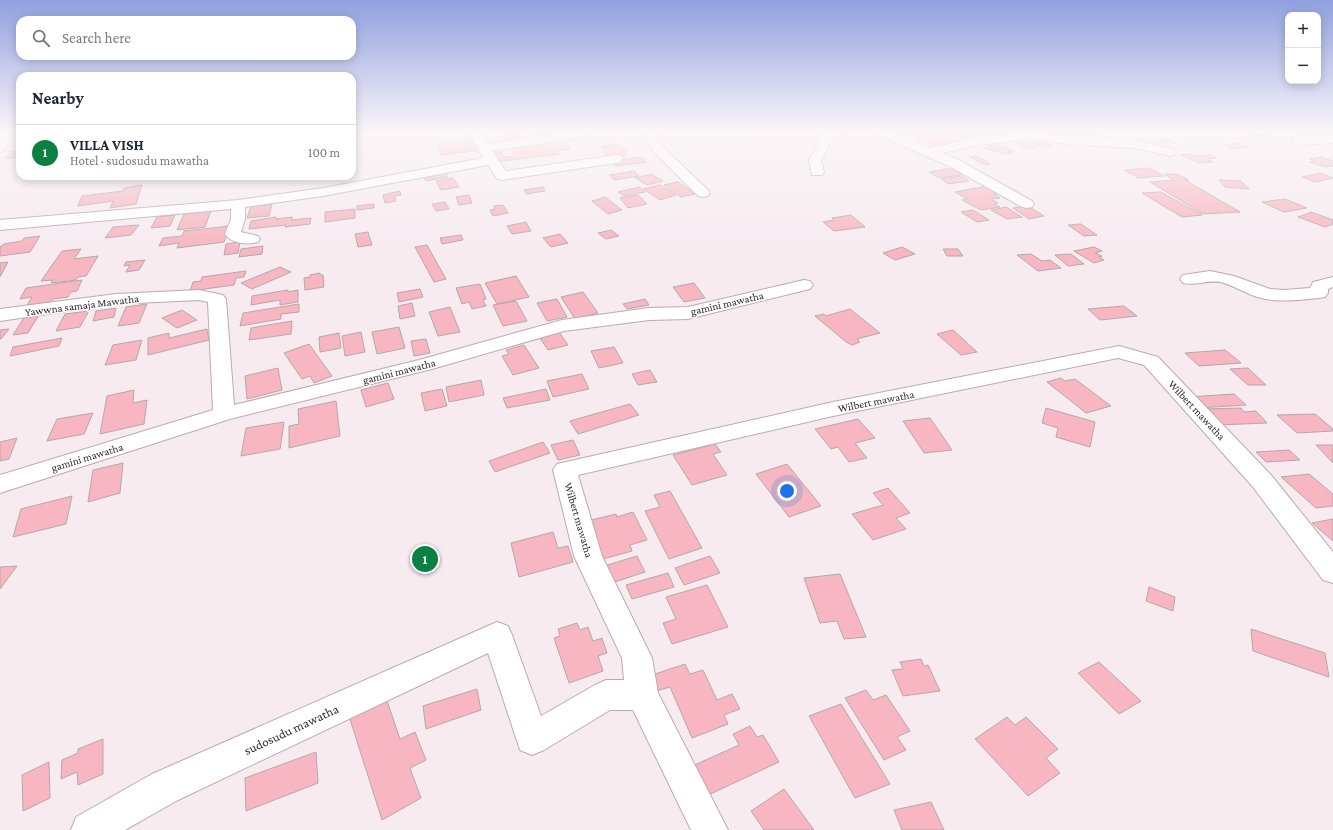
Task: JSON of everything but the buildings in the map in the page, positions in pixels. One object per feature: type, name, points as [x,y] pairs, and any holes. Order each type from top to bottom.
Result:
[{"type":"street","points":[[0,225],[238,204],[323,192],[410,172]]},
{"type":"street","points":[[499,172],[502,176],[531,172]]},
{"type":"street","points":[[681,172],[703,193]]},
{"type":"street","points":[[970,172],[1027,204]]},
{"type":"street","points":[[238,204],[238,219],[234,234],[240,238],[252,239]]},
{"type":"street","points":[[1189,279],[1202,275],[1227,278],[1263,293],[1279,296],[1319,293],[1319,286],[1333,282]]},
{"type":"street","name":"gamini mawatha","points":[[0,484],[224,414],[425,365],[562,326],[649,314],[688,313],[804,285]]},
{"type":"street","name":"Yawwna samaja Mawatha","points":[[0,315],[116,298],[198,295],[217,299],[224,414]]},
{"type":"street","name":"Wilbert mawatha","points":[[642,695],[637,658],[588,556],[565,470],[833,409],[1119,352],[1151,361],[1262,480],[1333,572]]},
{"type":"street","name":"sudosudu mawatha","points":[[89,830],[165,787],[497,635],[532,739],[606,695],[642,695]]},
{"type":"street","points":[[642,695],[710,830]]},
{"type":"place","name":"VILLA VISH","points":[[425,559]]}]
